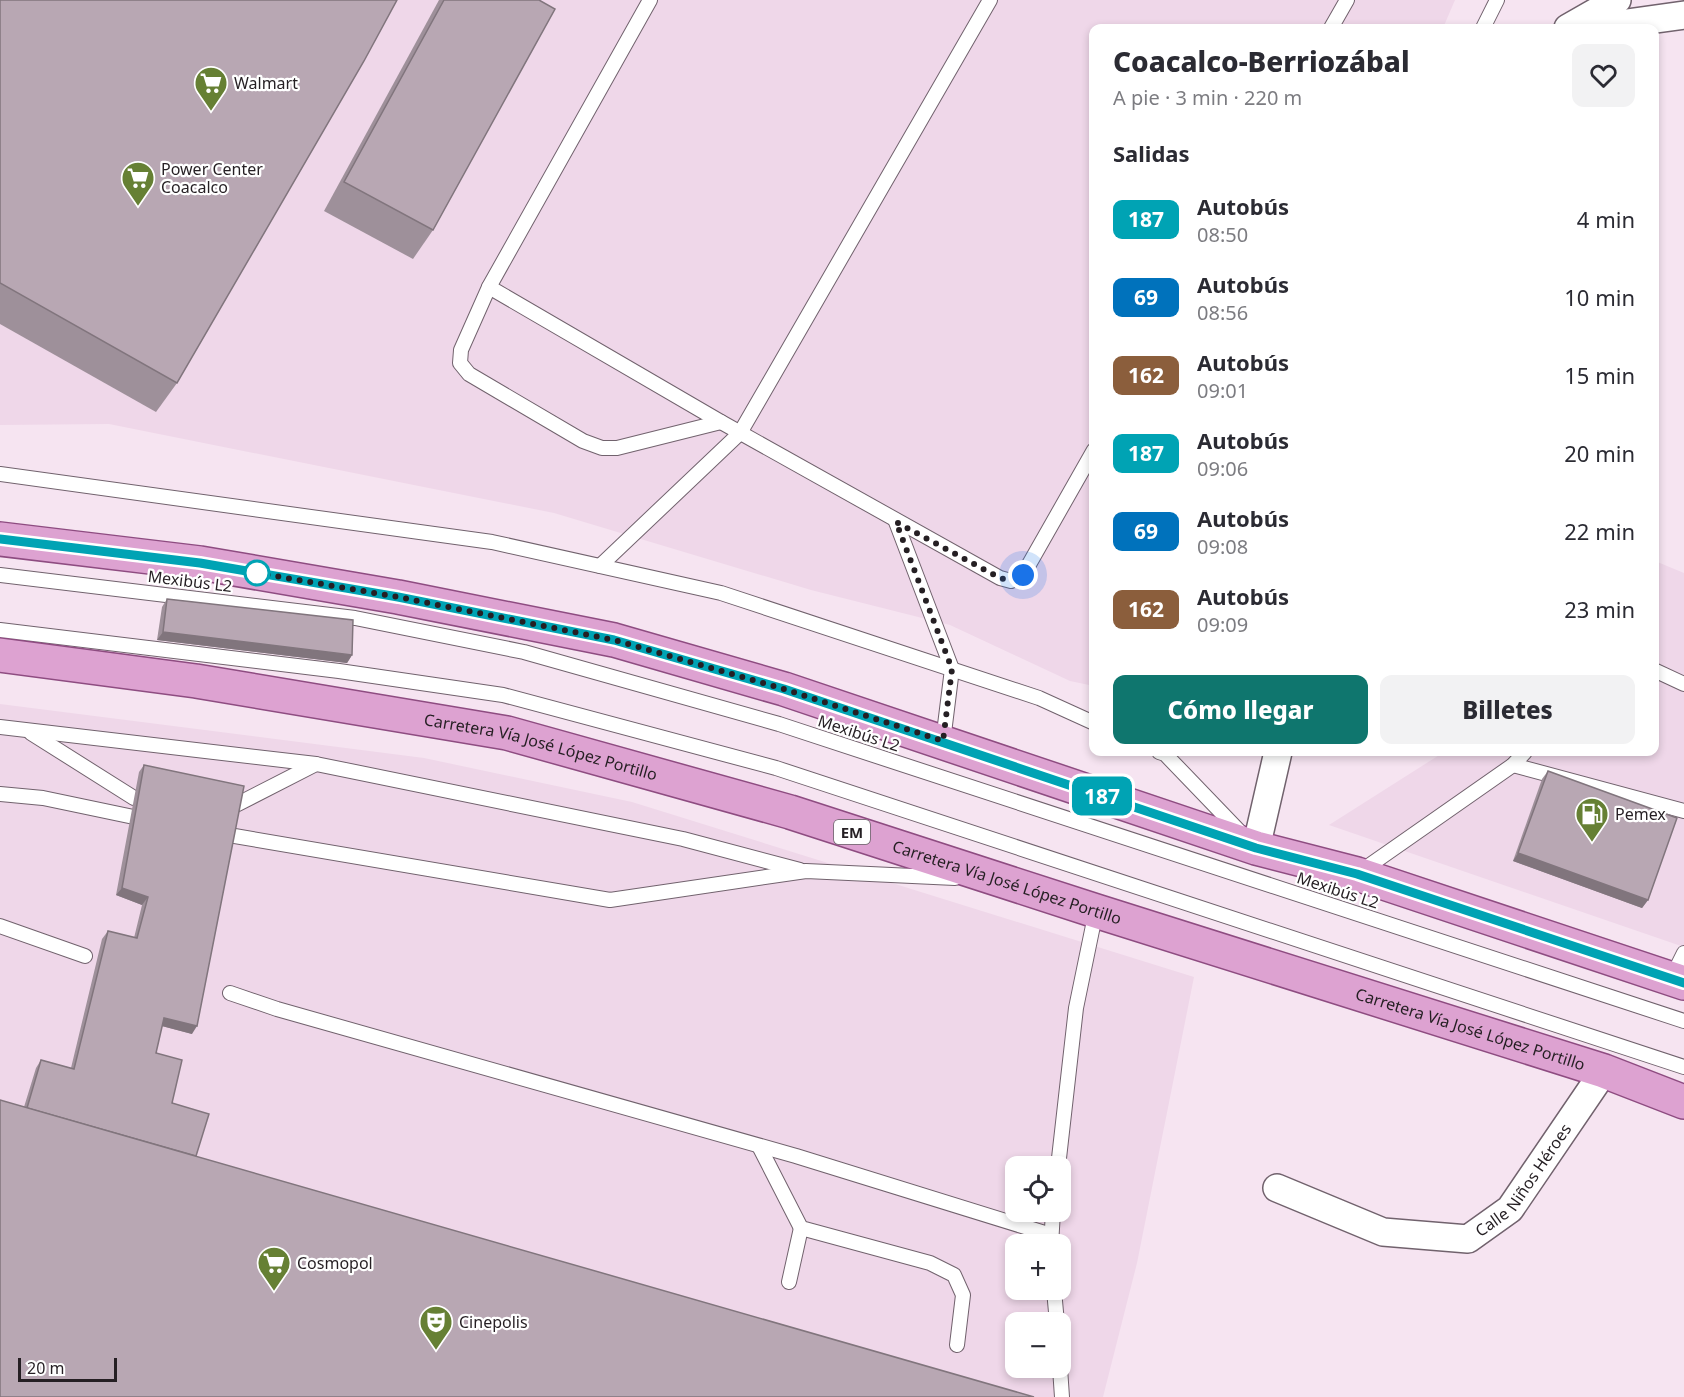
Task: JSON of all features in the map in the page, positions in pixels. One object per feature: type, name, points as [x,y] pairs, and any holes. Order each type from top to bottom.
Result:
[{"type":"main road","points":[[0,539],[200,563],[398,597],[614,640],[784,689],[1256,848],[1357,874],[1680,971]]},
{"type":"main road","name":"Carretera Vía José López Portillo","points":[[0,654],[196,681],[507,733],[790,812],[1604,1071],[1683,1100]]},
{"type":"street","points":[[1565,24],[1578,0]]},
{"type":"street","points":[[1575,24],[1617,0]]},
{"type":"street","points":[[1620,24],[1684,15]]},
{"type":"street","points":[[1256,848],[1277,756]]},
{"type":"street","name":"Calle Niños Héroes","points":[[1277,1188],[1383,1232],[1468,1239],[1510,1209],[1604,1071]]},
{"type":"lane","points":[[650,0],[489,287],[461,350],[460,363],[469,374],[583,441],[602,448],[617,448],[721,422]]},
{"type":"lane","points":[[600,566],[740,433],[990,0]]},
{"type":"lane","points":[[1333,24],[1347,0]]},
{"type":"lane","points":[[1485,24],[1497,0]]},
{"type":"lane","points":[[489,287],[896,522],[1000,578],[1011,581],[1023,575],[1089,459]]},
{"type":"lane","points":[[0,474],[492,542],[721,593],[1039,698],[1089,721]]},
{"type":"lane","points":[[896,522],[952,669],[943,741]]},
{"type":"lane","name":"Mexibús L2","points":[[0,575],[355,618],[524,652],[779,724],[1684,1021]]},
{"type":"lane","points":[[0,630],[339,671],[503,695],[776,768],[1684,1066]]},
{"type":"lane","points":[[1659,672],[1684,684]]},
{"type":"lane","points":[[0,727],[316,764],[682,839],[806,871]]},
{"type":"lane","points":[[26,730],[134,798]]},
{"type":"lane","points":[[1167,756],[1256,848]]},
{"type":"lane","points":[[1357,874],[1513,765],[1521,756]]},
{"type":"lane","points":[[228,809],[316,764]]},
{"type":"lane","points":[[1513,765],[1684,811]]},
{"type":"lane","points":[[0,794],[44,798],[158,822]]},
{"type":"lane","points":[[204,831],[610,900],[806,871],[1005,880]]},
{"type":"lane","points":[[1059,1156],[1076,1008],[1096,911]]},
{"type":"lane","points":[[0,927],[85,956]]},
{"type":"lane","points":[[230,993],[277,1009],[759,1146],[1032,1234]]},
{"type":"lane","points":[[759,1146],[801,1228],[789,1282]]},
{"type":"lane","points":[[801,1228],[930,1263],[954,1275],[963,1295],[957,1345]]},
{"type":"lane","points":[[1061,1378],[1062,1397]]},
{"type":"shaded area","points":[[0,0],[1455,0],[1445,24],[1089,24],[1089,685],[1070,681],[950,625],[811,590],[554,513],[109,424],[0,425]]},
{"type":"shaded area","points":[[1659,563],[1684,573],[1684,947],[1329,825],[1438,756],[1659,756]]},
{"type":"shaded area","points":[[0,704],[424,758],[632,802],[1194,977],[1137,1263],[1103,1397],[0,1397]]},
{"type":"building","name":"Power Center Coacalco","points":[[0,0],[397,0],[177,383],[0,283]]},
{"type":"building","points":[[444,0],[539,0],[555,9],[433,230],[344,182]]},
{"type":"building","points":[[167,599],[353,620],[352,655],[163,632]]},
{"type":"building","points":[[144,765],[244,786],[197,1026],[164,1018],[156,1053],[182,1060],[172,1103],[209,1114],[196,1156],[27,1108],[41,1060],[74,1069],[108,931],[137,938],[148,897],[122,888]]},
{"type":"building","name":"Pemex","points":[[1548,771],[1677,818],[1648,900],[1518,853]]},
{"type":"building","name":"Cosmopol","points":[[0,1100],[1034,1397],[0,1397]]},
{"type":"bus line","name":"187","points":[[0,539],[200,563],[398,597],[614,640],[784,689],[1256,848],[1357,874],[1684,983]]},
{"type":"place","name":"Walmart","points":[[211,112]]},
{"type":"place","name":"Power Center Coacalco","points":[[138,207]]},
{"type":"place","name":"Pemex","points":[[1592,843]]},
{"type":"place","name":"Cosmopol","points":[[274,1292]]},
{"type":"place","name":"Cinepolis","points":[[436,1351]]},
{"type":"route","points":[[257,573],[398,597],[614,640],[784,689],[943,741],[952,669],[896,522],[1000,578],[1011,581],[1023,575]]}]
